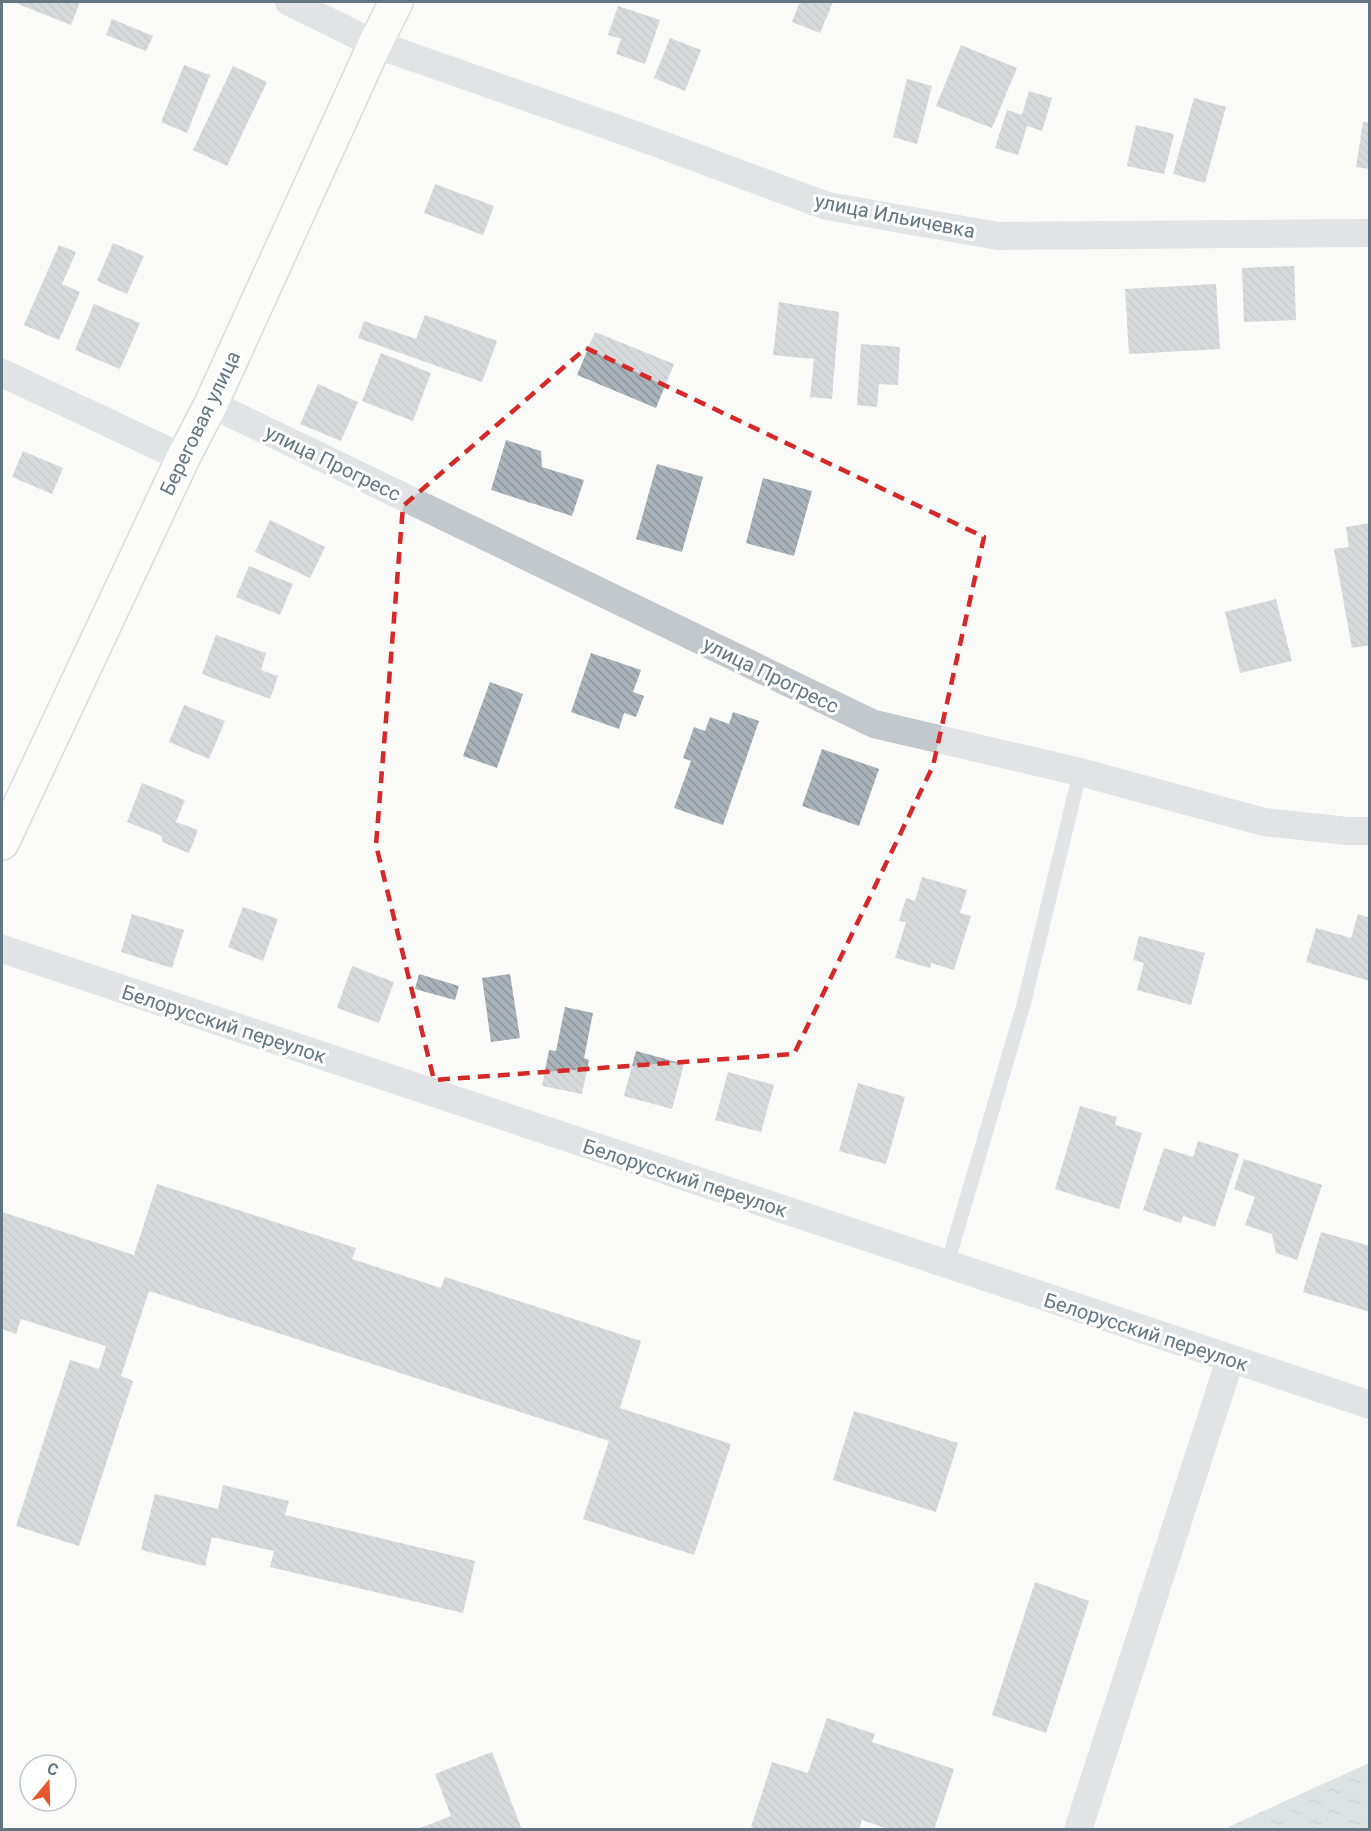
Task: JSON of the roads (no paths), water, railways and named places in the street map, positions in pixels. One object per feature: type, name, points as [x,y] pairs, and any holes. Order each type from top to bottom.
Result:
[{"type":"main road","name":"Береговая улица","points":[[5,829],[211,404],[396,2]]},
{"type":"street","name":"улица Ильичевка","points":[[289,2],[375,44],[826,206],[998,236],[1370,233]]},
{"type":"street","points":[[2,373],[183,458]]},
{"type":"street","name":"улица Прогресс","points":[[211,404],[874,724],[1080,772],[1264,822],[1347,831],[1370,831]]},
{"type":"street","name":"Белорусский переулок","points":[[2,949],[1370,1405]]},
{"type":"street","points":[[1078,1830],[1230,1360]]},
{"type":"lane","points":[[947,1265],[1024,1003],[1080,772]]},
{"type":"water","points":[[1369,1763],[1369,1829],[1224,1829]]}]
